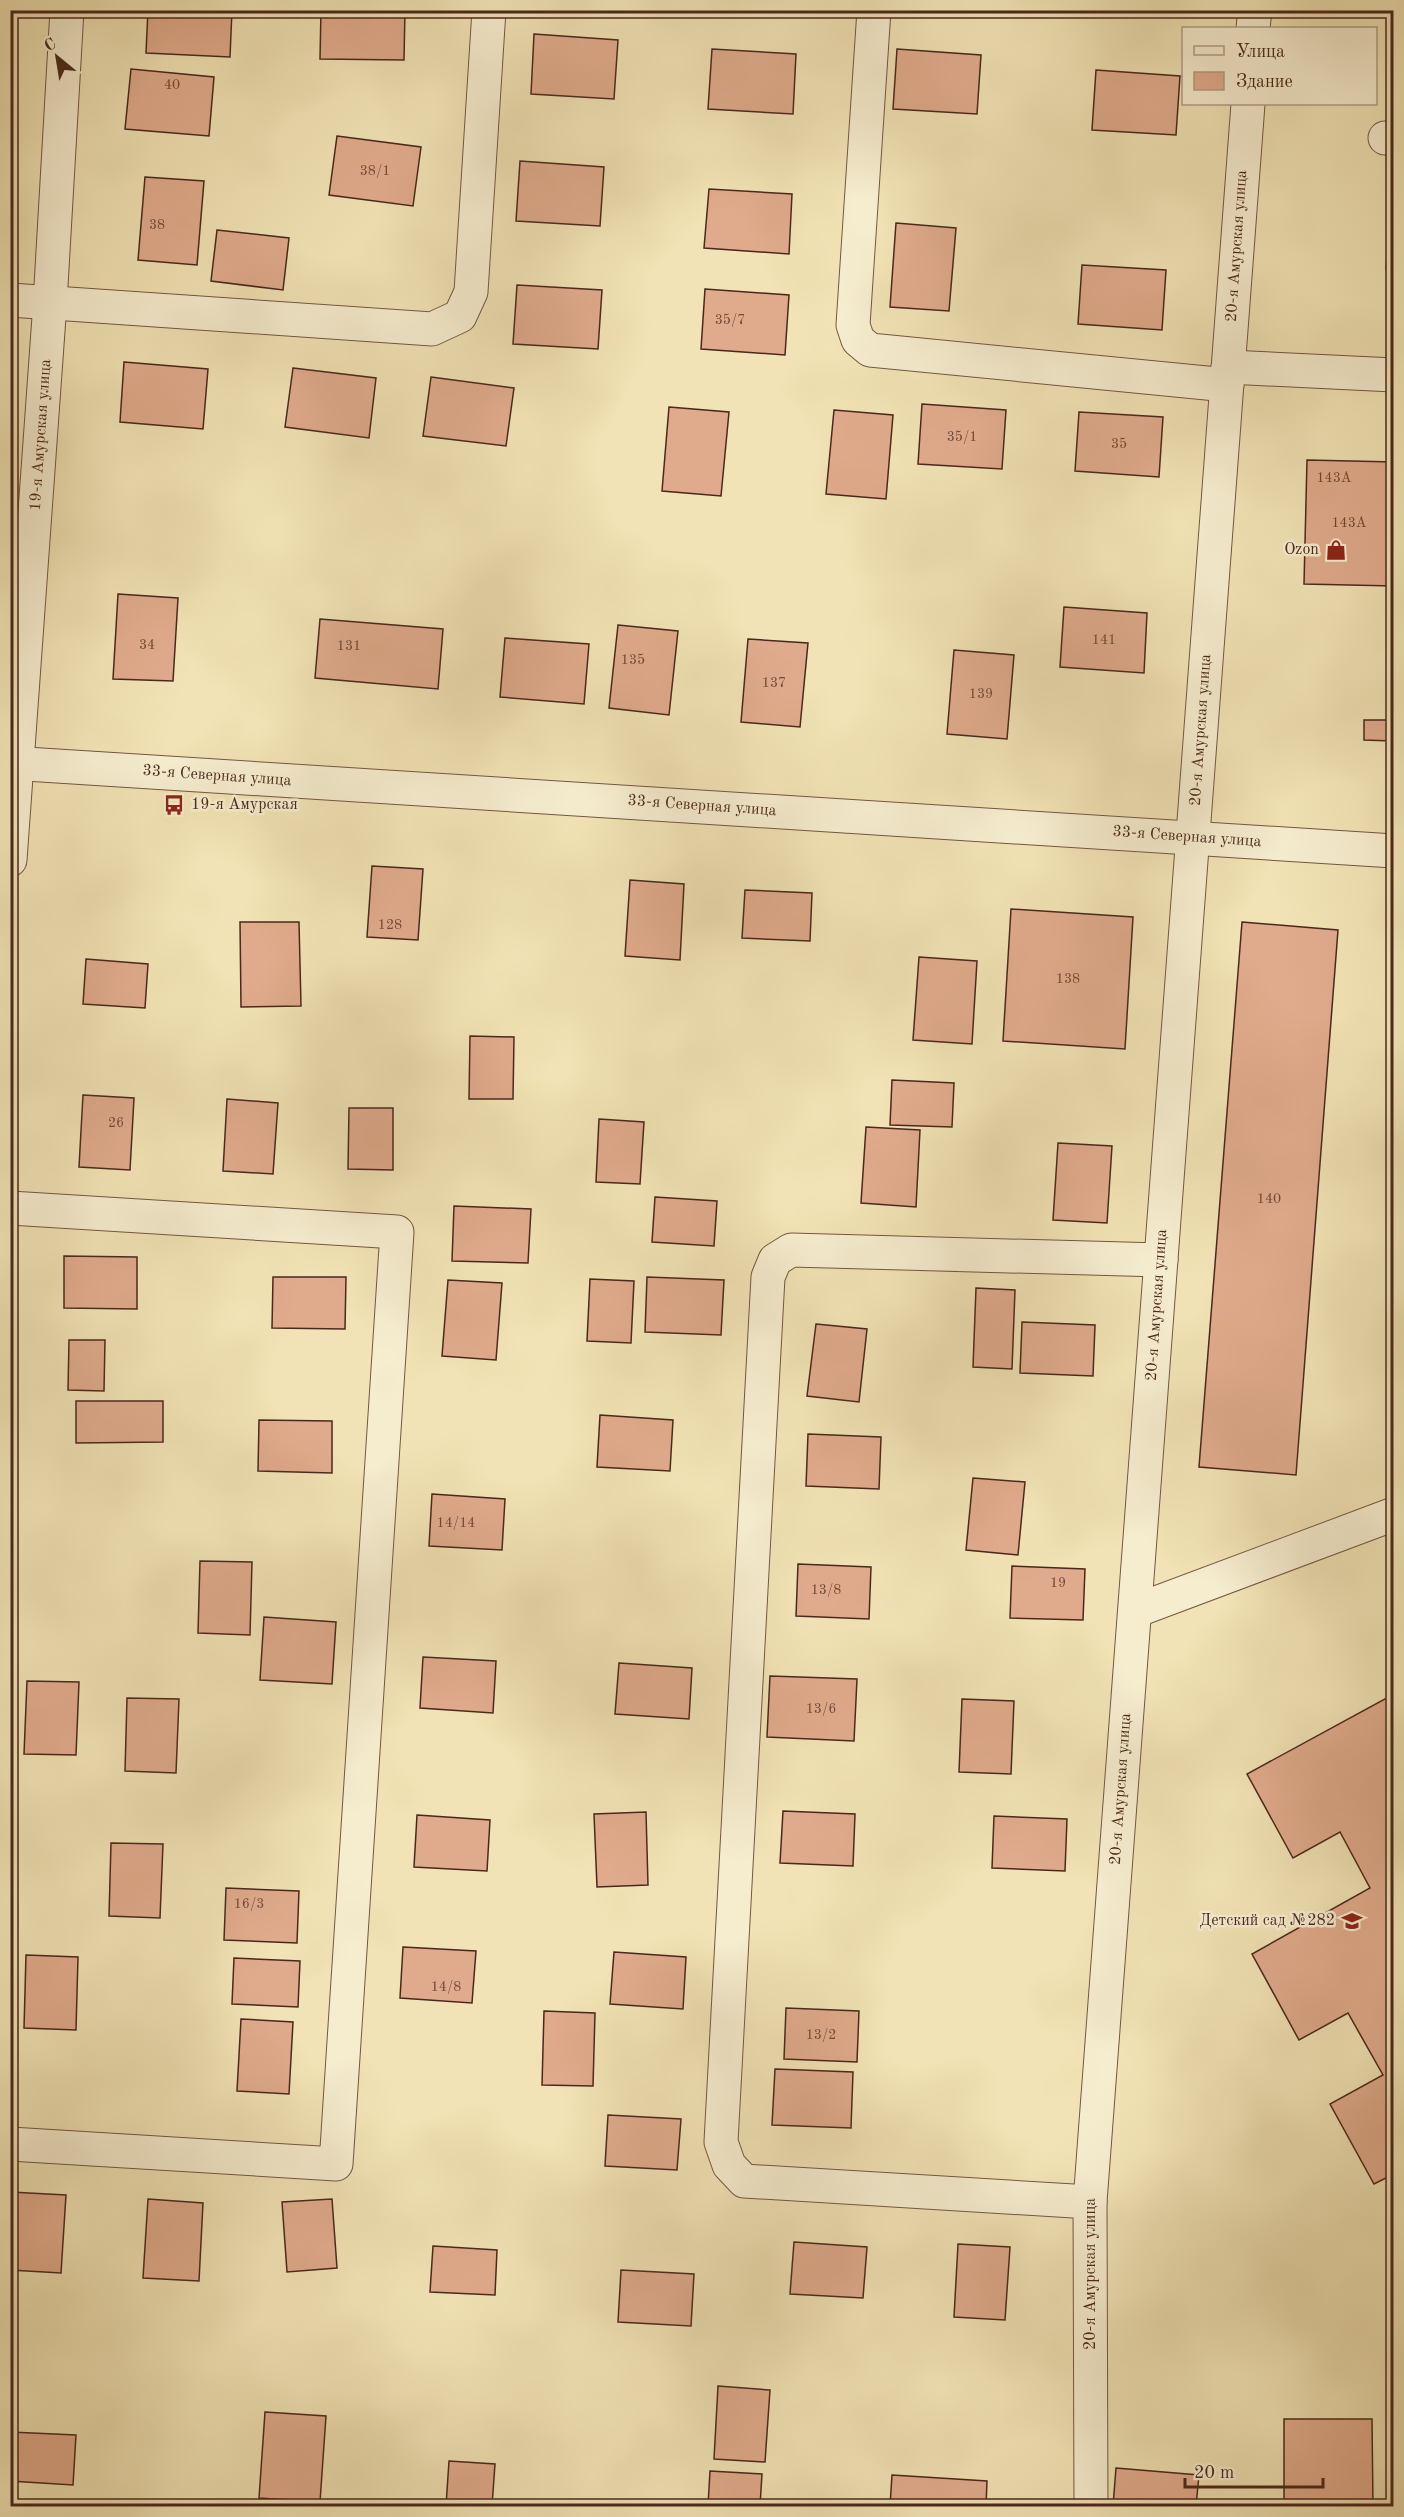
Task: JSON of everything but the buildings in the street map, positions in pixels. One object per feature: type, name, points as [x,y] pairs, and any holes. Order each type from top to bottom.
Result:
[{"type":"street","name":"19-я Амурская улица","points":[[10,860],[14,763],[50,303],[67,10]]},
{"type":"street","points":[[10,300],[432,329],[460,316],[471,292],[489,10]]},
{"type":"street","points":[[874,10],[853,325],[858,340],[870,350],[1227,376],[1394,375]]},
{"type":"street","points":[[1253,27],[1254,10]]},
{"type":"street","name":"20-я Амурская улица","points":[[1091,2506],[1090,2202],[1248,105]]},
{"type":"street","name":"33-я Северная улица","points":[[14,763],[1394,851]]},
{"type":"street","points":[[10,1208],[397,1232],[336,2164],[10,2144]]},
{"type":"street","points":[[1090,2202],[744,2181],[729,2165],[721,2142],[768,1277],[775,1260],[790,1250],[1161,1260]]},
{"type":"street","points":[[1135,1611],[1394,1514]]},
{"type":"place","name":"Ozon","points":[[1336,550]]},
{"type":"place","name":"19-я Амурская","points":[[174,805]]},
{"type":"place","name":"Детский сад №282","points":[[1352,1921]]}]
